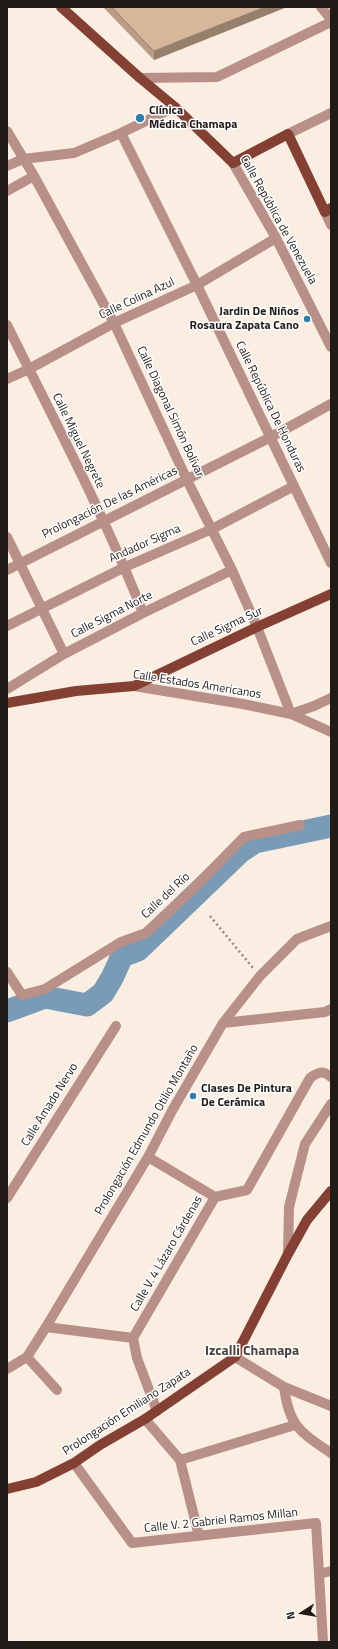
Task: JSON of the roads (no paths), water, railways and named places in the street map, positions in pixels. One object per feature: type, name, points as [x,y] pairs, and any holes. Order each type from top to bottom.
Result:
[{"type":"main road","name":"Calle República de Venezuela","points":[[61,7],[140,78],[175,106],[233,163]]},
{"type":"main road","points":[[233,163],[288,134],[328,210]]},
{"type":"main road","name":"Calle Sigma Sur","points":[[134,686],[257,627],[331,594]]},
{"type":"main road","name":"Calle Estados Americanos","points":[[7,703],[76,691],[134,686]]},
{"type":"main road","name":"Prolongación Emiliano Zapata","points":[[7,1489],[36,1482],[74,1463],[100,1445],[145,1419],[235,1357],[307,1220],[331,1192]]},
{"type":"street","points":[[140,78],[217,77],[331,19],[321,7]]},
{"type":"street","points":[[7,166],[23,159],[74,153],[121,133],[175,106]]},
{"type":"street","points":[[288,134],[331,113]]},
{"type":"street","name":"Calle Diagonal Simón Bolívar","points":[[7,131],[34,176],[114,323],[187,480],[232,570],[257,627],[291,714]]},
{"type":"street","name":"Calle República De Honduras","points":[[121,133],[197,285],[331,563]]},
{"type":"street","name":"Calle República de Venezuela","points":[[233,163],[276,238],[331,347]]},
{"type":"street","points":[[7,190],[34,176]]},
{"type":"street","points":[[328,210],[331,225]]},
{"type":"street","name":"Calle Colina Azul","points":[[7,379],[29,369],[114,323],[197,285],[276,238]]},
{"type":"street","name":"Calle Miguel Negrete","points":[[7,325],[104,521],[144,613]]},
{"type":"street","name":"Prolongación De las Américas","points":[[7,570],[271,438],[331,404]]},
{"type":"street","name":"Andador Sigma","points":[[7,626],[125,567],[212,529],[294,486]]},
{"type":"street","points":[[7,537],[64,654]]},
{"type":"street","name":"Calle Sigma Norte","points":[[7,689],[64,654],[232,570]]},
{"type":"street","name":"Calle Estados Americanos","points":[[134,686],[243,704],[291,714],[331,732]]},
{"type":"street","points":[[291,714],[331,698]]},
{"type":"street","name":"Calle del Río","points":[[7,972],[22,994],[45,989],[121,942],[146,933],[191,891],[244,837],[300,825]]},
{"type":"street","name":"Prolongación Edmundo Otilio Montaño","points":[[7,1369],[27,1356],[46,1327],[148,1157],[173,1109],[223,1023],[260,976],[297,939],[331,926]]},
{"type":"street","points":[[223,1023],[325,1012],[331,1009]]},
{"type":"street","name":"Calle Amado Nervo","points":[[7,1198],[116,1026]]},
{"type":"street","name":"Calle V. 4 Lázaro Cárdenas","points":[[133,1338],[215,1197],[247,1190],[310,1078],[318,1072],[326,1073],[331,1077]]},
{"type":"street","points":[[288,1254],[289,1206],[305,1144],[331,1104]]},
{"type":"street","points":[[148,1157],[215,1197]]},
{"type":"street","points":[[46,1327],[133,1338],[137,1358],[157,1411]]},
{"type":"street","points":[[27,1356],[57,1390]]},
{"type":"street","points":[[235,1357],[284,1387],[331,1406]]},
{"type":"street","points":[[284,1387],[287,1406],[295,1425],[308,1438],[331,1453]]},
{"type":"street","points":[[145,1419],[180,1460],[199,1536]]},
{"type":"street","points":[[180,1460],[295,1425]]},
{"type":"street","name":"Calle V. 2 Gabriel Ramos Millan","points":[[74,1463],[132,1544],[316,1523],[319,1574]]},
{"type":"street","points":[[322,1642],[319,1574],[331,1571]]},
{"type":"waterway","points":[[7,1011],[45,997],[87,1005],[103,993],[122,956],[138,950],[240,852],[255,842],[331,826]]},
{"type":"place","name":"Clínica Médica Chamapa","points":[[140,118]]},
{"type":"place","name":"Jardin De Niños Rosaura Zapata Cano","points":[[307,319]]},
{"type":"place","name":"Clases De Pintura De Cerámica","points":[[193,1096]]},
{"type":"district","name":"Izcalli Chamapa","points":[[252,1352]]}]
